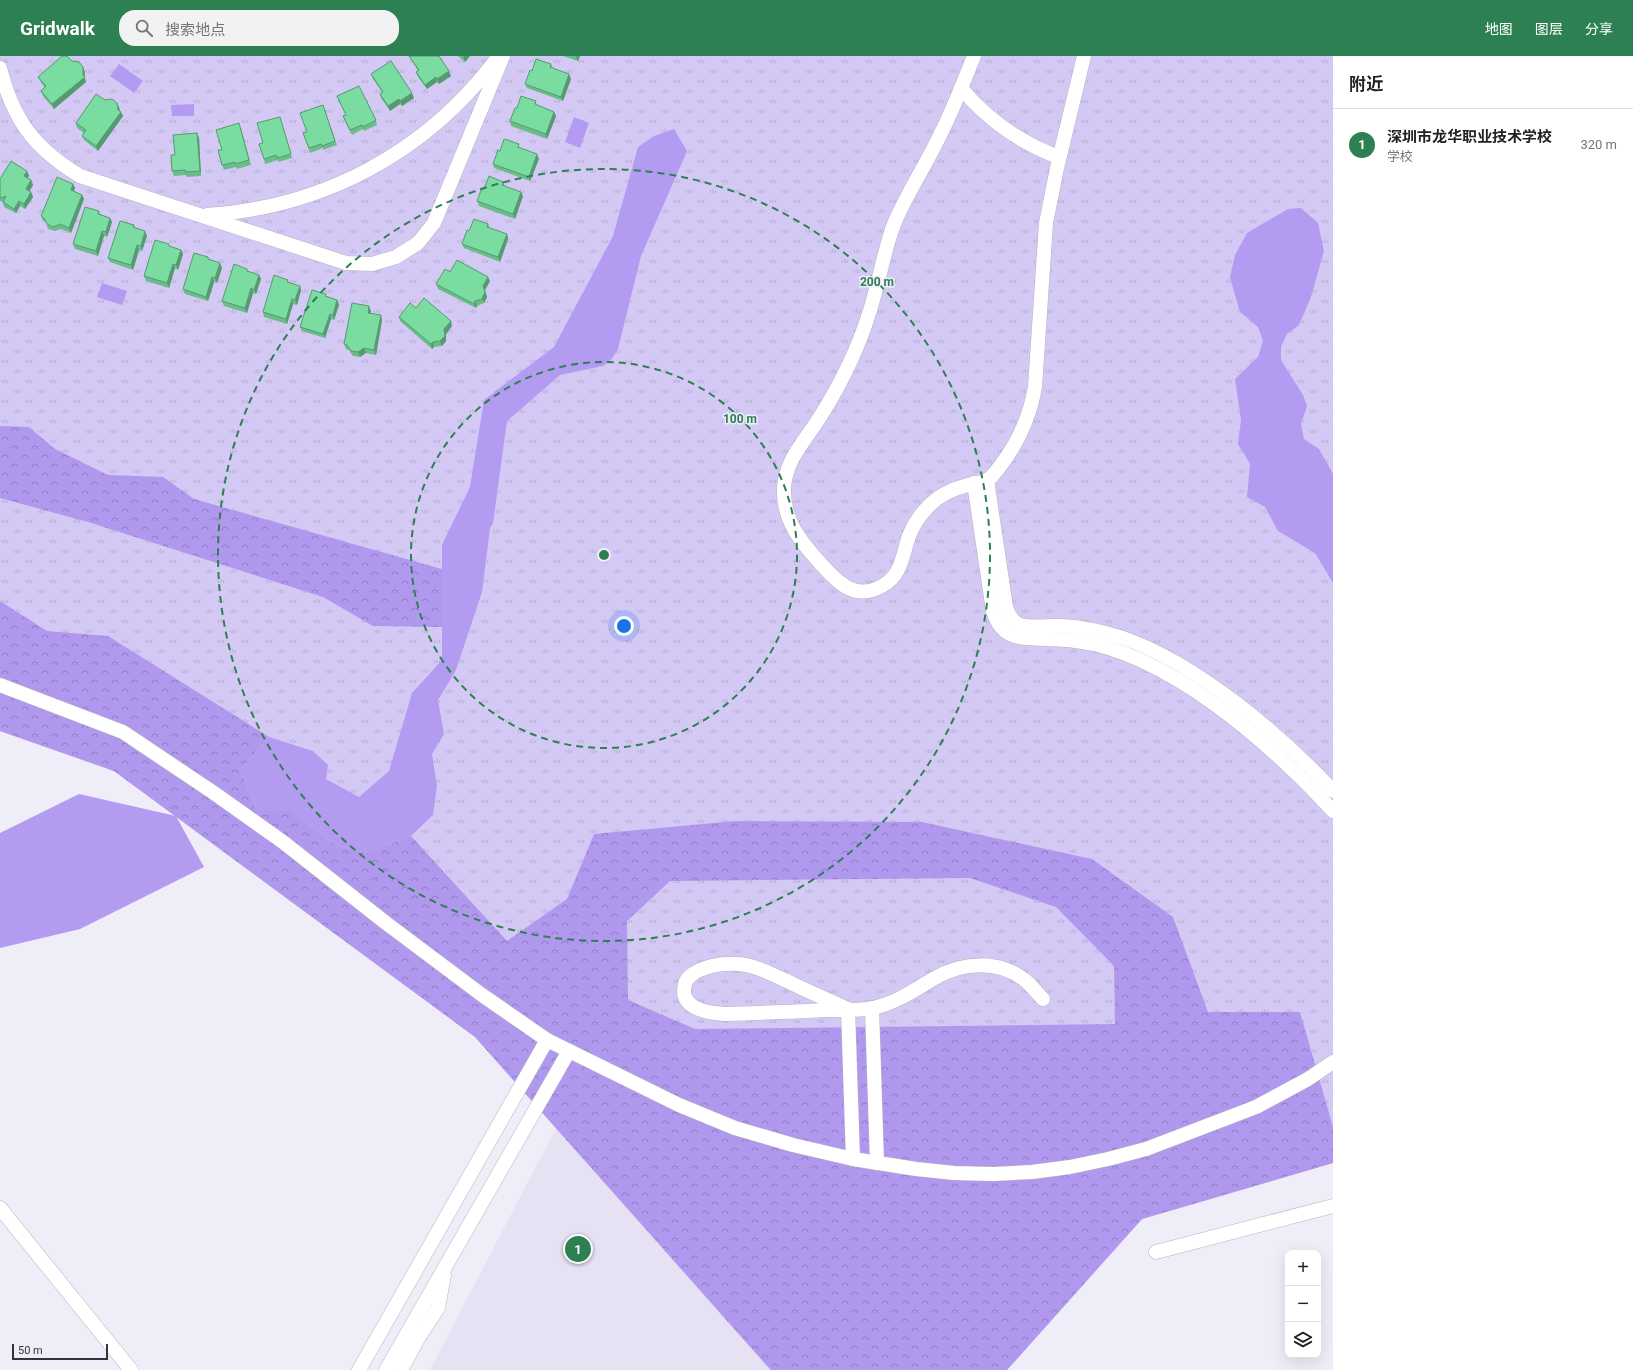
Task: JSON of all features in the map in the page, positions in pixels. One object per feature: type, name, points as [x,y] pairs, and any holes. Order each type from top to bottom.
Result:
[{"type":"street","points":[[200,215],[249,211],[297,200],[320,192],[365,172],[408,146],[437,124],[468,94],[499,56]]},
{"type":"street","points":[[0,68],[5,90],[14,112],[23,125],[42,149],[60,164],[80,176],[346,263],[372,264],[396,257],[418,243],[434,223],[503,56]]},
{"type":"street","points":[[974,56],[941,134],[912,186],[894,225],[887,245],[870,311],[853,356],[832,398],[797,448],[790,461],[786,475],[784,503],[788,517],[797,536],[833,578],[844,587],[857,591],[870,591],[883,586],[893,578],[900,568],[909,538],[916,522],[927,508],[941,496],[957,488],[981,482],[1002,463],[1015,444],[1022,430],[1032,402],[1037,371],[1046,223],[1050,195],[1084,56]]},
{"type":"street","points":[[961,88],[985,114],[1008,132],[1027,144],[1059,157]]},
{"type":"street","points":[[981,482],[1006,607],[1010,617],[1023,625],[1066,626],[1103,632],[1156,652],[1201,679],[1256,720],[1306,764],[1333,791]]},
{"type":"street","points":[[981,482],[993,611],[999,625],[1005,631],[1020,638],[1065,640],[1100,646],[1134,657],[1166,672],[1247,730],[1297,774],[1333,811]]},
{"type":"street","points":[[0,685],[123,732],[214,793],[283,842],[386,923],[482,995],[547,1040],[679,1105],[735,1128],[793,1145],[853,1159],[916,1169],[954,1173],[993,1174],[1055,1169],[1108,1159],[1146,1149],[1256,1107],[1308,1079],[1333,1062]]},
{"type":"street","points":[[848,1009],[762,970],[740,964],[728,964],[706,968],[688,978],[684,986],[684,996],[688,1004],[700,1010],[712,1013],[848,1009],[872,1008],[894,1002],[952,969],[963,966],[984,965],[994,966],[1017,975],[1027,982],[1043,999]]},
{"type":"street","points":[[872,1008],[877,1163]]},
{"type":"street","points":[[848,1009],[853,1159]]},
{"type":"street","points":[[359,1370],[547,1040]]},
{"type":"street","points":[[386,1370],[569,1051]]},
{"type":"street","points":[[1156,1252],[1333,1206]]},
{"type":"street","points":[[0,1208],[132,1370]]},
{"type":"street","points":[[401,1370],[419,1337],[438,1308],[446,1265]]},
{"type":"shaded area","points":[[119,64],[143,81],[134,93],[110,76]]},
{"type":"shaded area","points":[[194,104],[194,116],[172,116],[171,105]]},
{"type":"shaded area","points":[[574,117],[589,123],[580,148],[565,142]]},
{"type":"shaded area","points":[[674,129],[687,151],[641,256],[618,349],[611,360],[603,366],[560,375],[507,421],[493,523],[490,528],[482,592],[456,670],[438,700],[444,734],[432,754],[437,786],[433,815],[411,836],[367,853],[335,845],[292,811],[257,811],[240,770],[269,737],[313,751],[328,765],[326,779],[359,797],[389,771],[412,693],[442,660],[442,545],[470,487],[484,400],[554,347],[613,236],[638,147],[654,136]]},
{"type":"shaded area","points":[[1301,208],[1318,223],[1324,251],[1311,297],[1299,325],[1287,334],[1281,347],[1281,360],[1303,395],[1307,406],[1301,424],[1304,439],[1319,449],[1333,474],[1333,583],[1315,553],[1278,531],[1265,507],[1247,497],[1250,464],[1238,444],[1241,420],[1235,379],[1258,357],[1263,341],[1258,327],[1240,312],[1230,277],[1235,255],[1247,233],[1288,209]]},
{"type":"shaded area","points":[[102,283],[127,291],[122,305],[97,297]]},
{"type":"shaded area","points":[[79,794],[176,816],[204,867],[80,929],[0,948],[0,833]]},
{"type":"shaded area","points":[[556,1128],[770,1370],[430,1370]]},
{"type":"green space","points":[[0,56],[1333,56],[1333,1163],[1142,1219],[1007,1370],[770,1370],[475,1037],[114,771],[0,731]]},
{"type":"green space","points":[[0,426],[29,427],[55,449],[108,475],[163,477],[194,499],[442,569],[442,627],[373,626],[323,597],[88,522],[0,498]]},
{"type":"green space","points":[[0,601],[47,631],[108,636],[269,737],[240,770],[257,811],[292,811],[335,845],[367,853],[411,836],[507,941],[567,899],[594,834],[736,821],[922,822],[1092,859],[1173,917],[1208,1012],[1300,1012],[1333,1127],[1333,1163],[1142,1219],[1007,1370],[771,1370],[475,1037],[114,771],[0,731]],"holes":[[[970,878],[1056,907],[1114,966],[1115,1024],[695,1029],[628,1000],[627,921],[670,881]]]},
{"type":"building","points":[[62,56],[67,56],[72,61],[79,62],[83,67],[83,75],[85,77],[52,104],[41,91],[46,86],[38,77]]},
{"type":"building","points":[[409,56],[439,56],[449,71],[437,79],[436,77],[425,85],[416,72],[419,70]]},
{"type":"building","points":[[536,59],[551,64],[550,67],[569,74],[561,97],[525,84]]},
{"type":"building","points":[[391,61],[412,93],[400,101],[399,99],[388,106],[380,94],[383,92],[371,74]]},
{"type":"building","points":[[359,86],[376,120],[363,127],[362,125],[350,130],[343,116],[346,115],[337,96]]},
{"type":"building","points":[[96,94],[105,100],[112,99],[117,103],[118,110],[121,112],[96,146],[82,136],[86,130],[76,123]]},
{"type":"building","points":[[521,96],[536,101],[535,104],[554,112],[546,134],[510,121]]},
{"type":"building","points":[[323,105],[335,141],[322,146],[321,144],[309,148],[303,133],[307,132],[300,113]]},
{"type":"building","points":[[280,117],[291,154],[277,158],[276,155],[264,159],[259,144],[263,143],[257,123]]},
{"type":"building","points":[[239,123],[249,160],[235,164],[235,162],[222,165],[218,150],[222,150],[216,130]]},
{"type":"building","points":[[197,133],[200,171],[172,171],[171,155],[175,155],[173,135]]},
{"type":"building","points":[[504,139],[519,144],[518,147],[537,154],[529,177],[493,164]]},
{"type":"building","points":[[11,161],[27,171],[24,176],[31,180],[26,189],[31,192],[24,204],[19,201],[14,209],[3,202],[6,196],[0,197],[0,179]]},
{"type":"building","points":[[489,176],[503,182],[502,185],[521,192],[513,214],[477,201]]},
{"type":"building","points":[[57,177],[73,184],[71,190],[82,195],[69,228],[60,224],[53,227],[47,224],[41,216]]},
{"type":"building","points":[[85,207],[99,211],[98,214],[110,218],[106,232],[102,231],[96,251],[73,244]]},
{"type":"building","points":[[474,219],[488,224],[487,227],[507,234],[498,257],[462,244],[467,230],[469,231]]},
{"type":"building","points":[[120,221],[134,225],[133,227],[145,231],[141,246],[137,245],[131,265],[108,258]]},
{"type":"building","points":[[155,240],[169,244],[169,246],[181,250],[176,265],[173,264],[167,283],[144,276]]},
{"type":"building","points":[[194,253],[208,257],[208,259],[220,263],[215,278],[212,277],[206,297],[183,289]]},
{"type":"building","points":[[457,260],[488,277],[483,286],[485,292],[482,299],[475,301],[474,304],[436,284],[445,269],[450,272]]},
{"type":"building","points":[[234,264],[259,275],[254,290],[251,288],[245,308],[222,301]]},
{"type":"building","points":[[274,275],[288,280],[287,282],[300,286],[295,300],[292,299],[286,319],[263,312]]},
{"type":"building","points":[[312,290],[326,294],[325,296],[337,300],[333,315],[330,314],[323,334],[300,327]]},
{"type":"building","points":[[424,298],[451,321],[444,329],[445,336],[440,341],[433,342],[431,344],[399,317],[410,303],[416,308]]},
{"type":"building","points":[[352,303],[369,306],[368,313],[381,315],[374,350],[364,348],[358,352],[351,351],[347,345],[344,344]]},
{"type":"place","name":"深圳市龙华职业技术学校","points":[[578,1249]]}]
